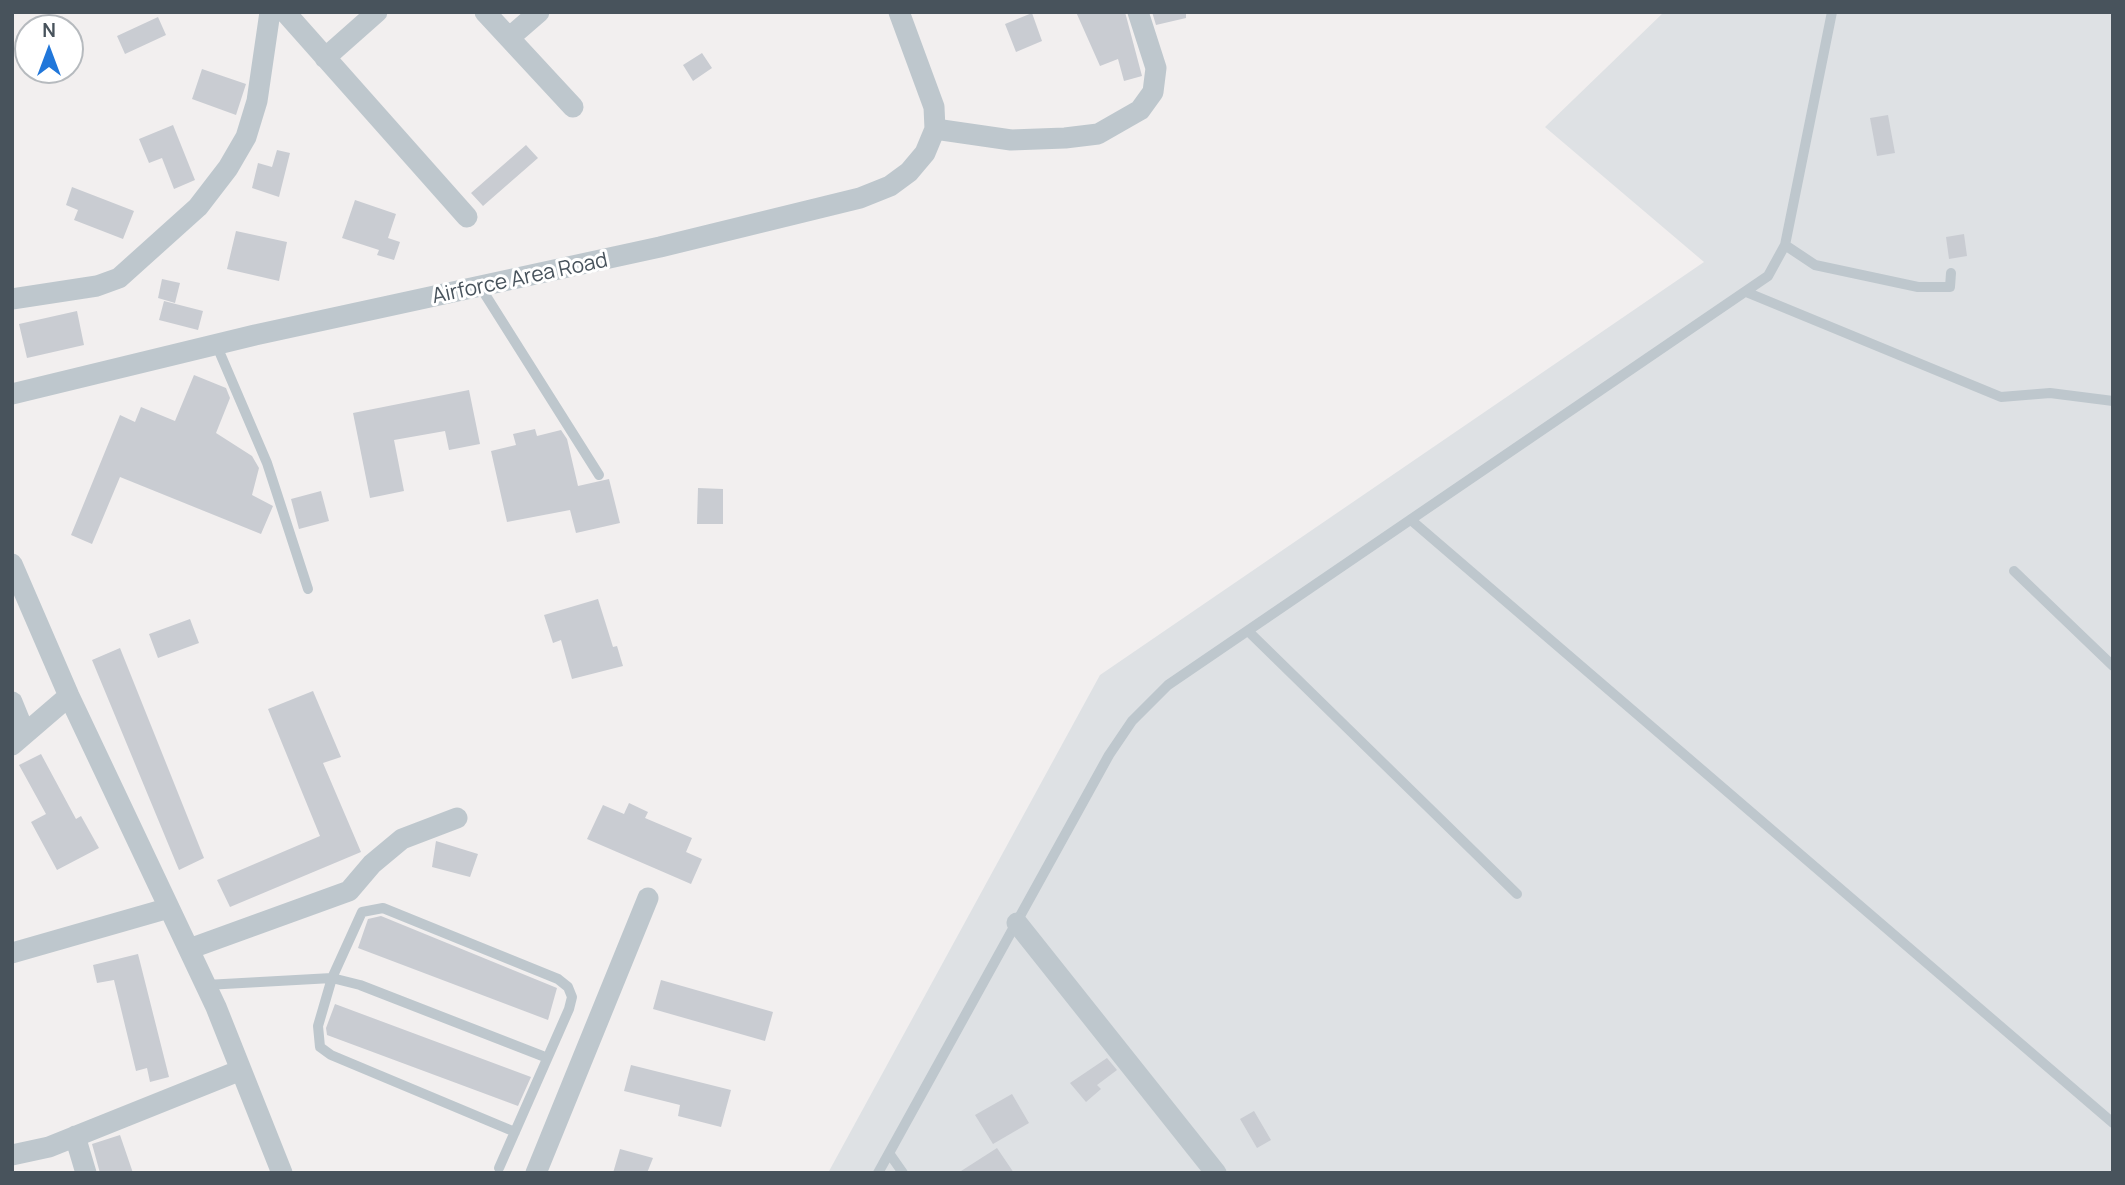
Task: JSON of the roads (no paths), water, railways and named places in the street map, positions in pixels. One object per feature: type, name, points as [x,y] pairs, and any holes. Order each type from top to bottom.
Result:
[{"type":"street","points":[[12,299],[97,286],[118,278],[198,207],[228,168],[246,137],[257,101],[270,12]]},
{"type":"street","points":[[285,12],[467,217]]},
{"type":"street","points":[[326,58],[377,12]]},
{"type":"street","points":[[485,12],[573,107]]},
{"type":"street","points":[[509,38],[539,12]]},
{"type":"street","points":[[899,12],[934,107],[935,129],[1011,140],[1098,134],[1140,110],[1153,92],[1156,68],[1138,12]]},
{"type":"street","name":"Airforce Area Road","points":[[12,394],[216,344],[481,288],[860,198],[890,186],[909,172],[925,153],[935,129]]},
{"type":"street","points":[[12,564],[69,696],[206,985],[278,1171]]},
{"type":"street","points":[[19,740],[69,696]]},
{"type":"street","points":[[12,702],[19,740]]},
{"type":"street","points":[[189,949],[349,891],[372,864],[402,839],[457,818]]},
{"type":"street","points":[[536,1173],[648,898]]},
{"type":"street","points":[[12,953],[169,908]]},
{"type":"street","points":[[1017,923],[1216,1173]]},
{"type":"street","points":[[12,1155],[49,1147],[241,1070]]},
{"type":"street","points":[[75,1136],[86,1173]]},
{"type":"lane","points":[[878,1173],[1109,755],[1132,721],[1168,685],[1768,276],[1785,245],[1832,12]]},
{"type":"lane","points":[[1785,245],[1815,265],[1919,287],[1950,287],[1951,274]]},
{"type":"lane","points":[[481,288],[599,475]]},
{"type":"lane","points":[[1746,292],[2001,397],[2050,393],[2113,401]]},
{"type":"lane","points":[[216,344],[267,463],[308,589]]},
{"type":"lane","points":[[1411,520],[2113,1123]]},
{"type":"lane","points":[[2014,571],[2113,666]]},
{"type":"lane","points":[[1248,631],[1517,894]]},
{"type":"lane","points":[[499,1168],[515,1132],[545,1057],[569,1009],[572,997],[568,987],[558,979],[383,908],[370,908],[356,920],[332,978],[318,1026],[320,1046],[331,1055],[515,1132]]},
{"type":"lane","points":[[206,985],[332,978],[360,985],[545,1057]]},
{"type":"lane","points":[[889,1153],[902,1173]]}]
